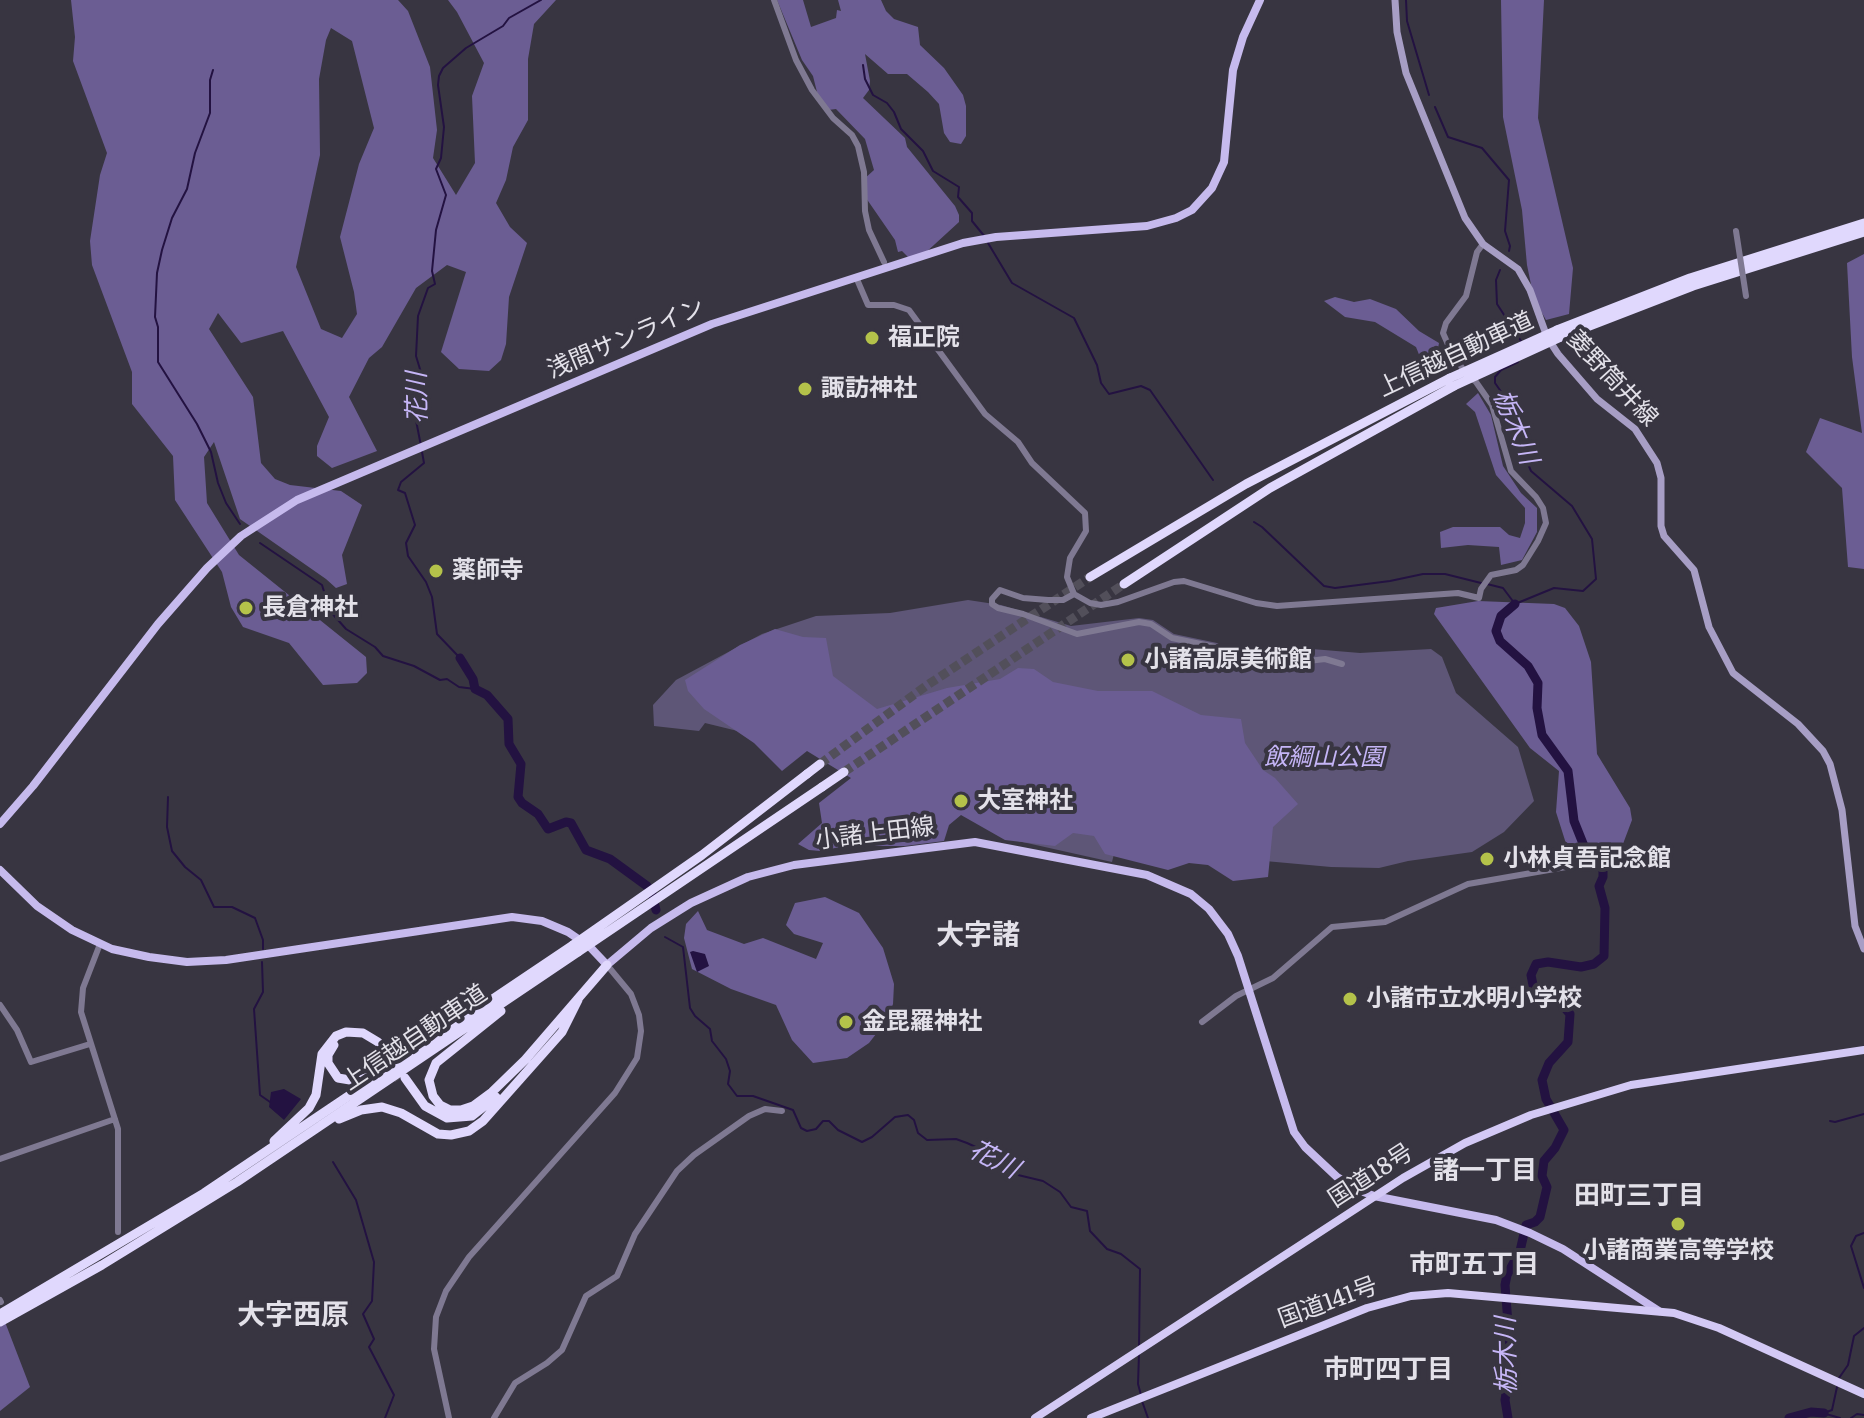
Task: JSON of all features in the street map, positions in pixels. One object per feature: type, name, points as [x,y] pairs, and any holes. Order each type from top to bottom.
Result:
[{"type":"highway","name":"上信越自動車道","points":[[1090,577],[1246,484],[1559,333],[1690,278],[1864,223]]},
{"type":"highway","name":"上信越自動車道","points":[[1559,333],[1722,276],[1864,232]]},
{"type":"highway","name":"上信越自動車道","points":[[1124,584],[1270,488],[1452,382]]},
{"type":"highway","name":"上信越自動車道","points":[[0,1322],[102,1265],[237,1182],[560,964],[820,764]]},
{"type":"highway","name":"上信越自動車道","points":[[0,1314],[204,1193],[844,772]]},
{"type":"highway","points":[[527,1058],[485,1099],[467,1109],[444,1107],[431,1091],[430,1075],[441,1058],[560,964]]},
{"type":"highway","points":[[498,1104],[474,1121],[446,1124],[423,1111],[402,1080],[435,1114],[453,1119],[466,1118],[488,1105],[607,965]]},
{"type":"highway","points":[[237,1182],[333,1122],[361,1110],[388,1108],[432,1131],[451,1135],[473,1129],[562,1032],[578,1000]]},
{"type":"highway","points":[[204,1193],[277,1139],[305,1114],[316,1095],[322,1054],[336,1036],[353,1031],[363,1033],[373,1038],[388,1059],[367,1041],[352,1037],[335,1044],[328,1059],[329,1067],[338,1078],[351,1081],[382,1072],[471,1015]]},
{"type":"highway","name":"国道18号","points":[[1035,1418],[1374,1196],[1465,1143],[1572,1101],[1631,1085],[1864,1050]]},
{"type":"highway","name":"国道141号","points":[[1091,1418],[1344,1316],[1411,1296],[1448,1293],[1659,1311],[1719,1328],[1864,1394]]},
{"type":"main road","name":"浅間サンライン","points":[[0,824],[158,624],[207,568],[241,536],[287,507],[328,486],[712,324],[963,243],[996,237],[1147,226],[1192,210],[1212,188],[1224,162],[1233,70],[1243,37],[1260,0]]},
{"type":"main road","name":"菱野筒井線","points":[[1395,0],[1397,32],[1406,73],[1470,228],[1483,244],[1518,269],[1530,290],[1547,337],[1558,354],[1597,399],[1635,429],[1657,463],[1661,478],[1661,526],[1666,538],[1694,570],[1709,627],[1733,673],[1752,691],[1786,714],[1823,751],[1835,778],[1842,810],[1852,907],[1864,949]]},
{"type":"main road","name":"小諸上田線","points":[[607,965],[663,920],[705,895],[748,877],[794,865],[975,842],[1134,871],[1181,888],[1205,905],[1225,930],[1236,951],[1296,1135],[1342,1181],[1374,1196],[1496,1220],[1519,1228],[1563,1249],[1659,1311]]},
{"type":"main road","points":[[0,870],[47,914],[72,930],[123,952],[155,958],[187,962],[216,961],[512,917],[542,921],[568,932],[590,947],[607,965]]},
{"type":"street","points":[[774,0],[792,49],[812,90],[858,146],[864,172],[869,230],[884,262]]},
{"type":"street","points":[[1735,228],[1746,296]]},
{"type":"street","points":[[856,277],[868,305],[894,305],[909,310],[985,414],[1018,442],[1032,463],[1085,513],[1086,531],[1067,566],[1067,577],[1074,594],[1090,603],[1101,605],[1128,600],[1184,581],[1256,603],[1277,606],[1458,593],[1479,598],[1491,575],[1516,570],[1523,565],[1545,529],[1543,508],[1511,471],[1492,405],[1476,382],[1466,374],[1443,333],[1446,323],[1466,296],[1477,252],[1483,244]]},
{"type":"street","points":[[1074,594],[1063,600],[1048,600],[1023,598],[1000,590],[992,599],[992,604],[1077,634],[1139,622],[1151,624],[1172,638],[1220,648],[1258,667],[1325,659],[1342,664]]},
{"type":"street","points":[[1202,1022],[1249,990],[1273,978],[1332,927],[1385,922],[1468,884],[1566,867]]},
{"type":"street","points":[[100,944],[81,997],[81,1012],[119,1138],[118,1232]]},
{"type":"street","points":[[449,1418],[437,1371],[434,1342],[436,1317],[446,1291],[469,1257],[615,1093],[637,1058],[641,1031],[637,1008],[626,988],[607,965]]},
{"type":"street","points":[[0,1005],[17,1030],[31,1062],[90,1044]]},
{"type":"street","points":[[494,1418],[515,1383],[562,1350],[586,1296],[617,1276],[635,1234],[677,1171],[700,1150],[754,1113],[765,1109],[782,1111]]},
{"type":"street","points":[[0,1159],[115,1119]]},
{"type":"green space","name":"飯綱山公園","points":[[968,600],[1001,605],[1071,626],[1139,618],[1153,620],[1174,634],[1217,643],[1248,660],[1259,661],[1312,649],[1360,653],[1431,649],[1442,657],[1456,693],[1518,747],[1534,801],[1504,832],[1472,852],[1379,868],[1265,861],[1122,821],[1112,862],[1009,839],[885,767],[705,723],[699,731],[654,726],[653,705],[676,680],[762,634],[816,616],[890,613]]},
{"type":"shaded area","points":[[71,0],[398,0],[408,11],[430,67],[437,130],[433,158],[456,195],[475,163],[472,96],[484,63],[448,0],[556,0],[534,24],[528,59],[528,120],[513,147],[506,180],[496,203],[510,227],[527,243],[509,297],[506,344],[501,360],[489,371],[459,369],[441,352],[466,272],[447,265],[416,288],[382,347],[369,358],[349,397],[377,451],[332,468],[317,456],[317,446],[329,417],[283,331],[241,343],[218,313],[209,329],[253,397],[261,463],[275,479],[290,485],[341,491],[362,505],[342,555],[347,584],[336,588],[240,519],[214,442],[204,457],[207,503],[239,555],[366,657],[367,673],[357,683],[323,685],[289,643],[243,627],[231,607],[222,572],[175,500],[173,456],[132,404],[132,372],[92,265],[90,241],[100,175],[107,153],[73,61],[75,37]],"holes":[[[331,28],[352,41],[374,128],[359,164],[340,237],[357,314],[342,338],[321,329],[296,267],[320,155],[319,79],[326,40]]]},
{"type":"shaded area","points":[[777,0],[803,0],[811,27],[836,18],[837,10],[841,11],[838,0],[881,0],[894,19],[918,27],[920,45],[944,68],[963,95],[966,136],[961,144],[950,142],[944,133],[939,104],[928,92],[907,74],[888,74],[865,54],[870,81],[869,90],[863,98],[905,138],[907,147],[959,215],[959,222],[923,255],[910,259],[902,251],[898,252],[895,240],[866,198],[863,180],[874,170],[865,139],[836,109],[828,110],[819,100],[813,76],[802,60]]},
{"type":"shaded area","points":[[1501,0],[1544,0],[1538,118],[1573,268],[1569,314],[1546,320],[1534,299],[1522,210],[1503,117]]},
{"type":"shaded area","points":[[1864,254],[1864,569],[1848,567],[1842,488],[1806,452],[1820,418],[1862,433],[1852,357],[1847,263]]},
{"type":"shaded area","points":[[1335,297],[1354,302],[1370,299],[1396,309],[1419,331],[1439,343],[1436,359],[1441,374],[1426,372],[1416,347],[1375,322],[1345,317],[1324,301]]},
{"type":"shaded area","points":[[1478,393],[1491,415],[1503,466],[1521,493],[1537,508],[1537,532],[1522,560],[1501,565],[1499,547],[1468,545],[1441,548],[1440,532],[1453,527],[1500,527],[1509,535],[1520,538],[1525,523],[1525,508],[1496,475],[1475,412],[1466,404]]},
{"type":"shaded area","points":[[1478,601],[1554,604],[1565,608],[1579,626],[1591,662],[1597,754],[1630,808],[1632,820],[1615,865],[1593,847],[1579,858],[1569,853],[1556,812],[1559,771],[1530,748],[1434,614],[1436,608]]},
{"type":"shaded area","points":[[775,629],[803,637],[826,638],[833,676],[877,709],[947,688],[1000,679],[1018,668],[1034,669],[1053,682],[1098,691],[1152,691],[1201,715],[1241,719],[1245,743],[1263,770],[1275,778],[1298,804],[1273,827],[1268,877],[1233,881],[1208,865],[1189,863],[1168,870],[1105,854],[1094,836],[1073,833],[1055,846],[1005,840],[961,815],[949,825],[944,841],[809,850],[798,844],[822,823],[819,803],[851,778],[807,751],[782,771],[754,743],[704,709],[688,691],[685,680],[740,645]]},
{"type":"shaded area","points":[[825,897],[859,913],[883,948],[894,984],[893,1004],[887,1020],[869,1043],[847,1058],[813,1063],[792,1040],[776,1005],[731,989],[692,969],[684,938],[686,924],[698,911],[707,930],[744,944],[763,938],[816,959],[823,943],[794,934],[786,925],[795,903]]},
{"type":"shaded area","points":[[690,952],[705,954],[709,966],[697,972]]},
{"type":"shaded area","points":[[284,1089],[301,1099],[284,1120],[269,1107],[271,1092]]},
{"type":"shaded area","points":[[0,1309],[30,1387],[0,1411]]},
{"type":"waterway","name":"花川","points":[[421,446],[413,405],[423,379],[416,356],[418,316],[428,288],[435,284],[432,271],[436,230],[446,195],[436,169],[441,158],[444,127],[439,76],[443,68],[466,48],[541,0]]},
{"type":"waterway","name":"栃木川","points":[[1406,0],[1407,21],[1429,95]]},
{"type":"waterway","points":[[863,65],[865,79],[873,95],[887,103],[901,129],[923,151],[933,171],[959,187],[958,197],[972,213],[972,221],[985,237]]},
{"type":"waterway","points":[[213,70],[210,113],[195,153],[187,189],[172,218],[162,250],[157,273],[155,317],[158,362],[197,424],[211,452],[226,503],[240,524]]},
{"type":"waterway","name":"栃木川","points":[[1435,107],[1448,137],[1482,148],[1509,180],[1505,231],[1509,251]]},
{"type":"waterway","points":[[988,243],[1012,283],[1074,318],[1097,365],[1101,383],[1109,394],[1141,386],[1150,390],[1213,480]]},
{"type":"waterway","name":"栃木川","points":[[1500,270],[1496,280],[1497,304],[1521,341]]},
{"type":"waterway","name":"栃木川","points":[[1487,584],[1503,588],[1515,604],[1554,588],[1583,591],[1596,579],[1592,539],[1572,506],[1531,471],[1517,439],[1509,403],[1495,383],[1495,377],[1501,370],[1518,362]]},
{"type":"waterway","name":"花川","points":[[422,452],[424,463],[401,482],[398,490],[405,493],[415,525],[406,543],[408,556],[432,597],[437,634],[460,658]]},
{"type":"waterway","points":[[1254,522],[1324,586],[1335,588],[1423,574],[1445,574],[1481,583]]},
{"type":"waterway","points":[[260,543],[322,585],[330,611],[346,629],[375,647],[383,656],[414,666],[440,680],[447,679],[459,687],[475,689]]},
{"type":"waterway","name":"栃木川","points":[[1508,1418],[1505,1400],[1511,1361],[1505,1285],[1520,1251],[1526,1225],[1540,1217],[1547,1187],[1542,1176],[1544,1161],[1564,1130],[1546,1099],[1542,1080],[1549,1063],[1568,1042],[1570,1014],[1558,1000],[1533,985],[1531,975],[1536,964],[1548,962],[1581,967],[1594,964],[1604,956],[1605,908],[1599,886],[1603,863],[1584,846],[1574,821],[1568,771],[1542,735],[1537,708],[1538,683],[1528,666],[1500,641],[1496,631],[1501,616],[1515,604]]},
{"type":"waterway","name":"花川","points":[[460,658],[473,679],[475,689],[487,695],[508,719],[509,744],[521,764],[518,797],[522,803],[538,814],[548,829],[571,823],[586,850],[610,859],[647,886],[656,910]]},
{"type":"waterway","points":[[168,797],[167,827],[172,851],[201,880],[214,907],[232,907],[255,918],[263,949]]},
{"type":"waterway","name":"花川","points":[[665,937],[683,947],[690,1008],[710,1029],[712,1041],[726,1059],[730,1071],[728,1084],[737,1096],[753,1096],[793,1110],[801,1128],[807,1131],[816,1129],[823,1121],[829,1121],[838,1130],[862,1142],[895,1117],[908,1115],[914,1120],[918,1133],[927,1140],[956,1139],[991,1154],[1018,1175],[1043,1181],[1060,1192],[1071,1207],[1087,1211],[1090,1231],[1107,1249],[1121,1254],[1140,1269],[1139,1347]]},
{"type":"waterway","points":[[262,962],[263,992],[254,1009],[260,1095],[270,1102]]},
{"type":"waterway","points":[[1830,1121],[1864,1114]]},
{"type":"waterway","points":[[333,1162],[356,1200],[374,1262],[372,1301],[363,1314],[374,1339],[369,1347],[394,1395],[385,1418]]},
{"type":"waterway","points":[[1864,1233],[1856,1236],[1851,1246],[1864,1288]]},
{"type":"waterway","points":[[1839,1378],[1848,1365],[1854,1336],[1864,1328]]},
{"type":"waterway","name":"花川","points":[[1139,1354],[1138,1384],[1141,1395]]},
{"type":"waterway","points":[[1824,1413],[1832,1410],[1837,1387]]},
{"type":"waterway","name":"花川","points":[[1142,1401],[1148,1418]]},
{"type":"waterway","points":[[1789,1418],[1811,1412],[1824,1413]]},
{"type":"waterway","points":[[1826,1414],[1840,1418]]},
{"type":"waterway","points":[[1851,1418],[1857,1414],[1864,1415]]},
{"type":"tunnel","points":[[820,764],[926,686],[1090,577]]},
{"type":"tunnel","points":[[844,772],[1124,584]]},
{"type":"tunnel","points":[[386,1061],[400,1081]]},
{"type":"place","name":"福正院","points":[[872,338]]},
{"type":"place","name":"諏訪神社","points":[[805,389]]},
{"type":"place","name":"薬師寺","points":[[436,571]]},
{"type":"place","name":"長倉神社","points":[[246,608]]},
{"type":"place","name":"小諸高原美術館","points":[[1128,660]]},
{"type":"place","name":"大室神社","points":[[961,801]]},
{"type":"place","name":"小林貞吾記念館","points":[[1487,859]]},
{"type":"place","name":"小諸市立水明小学校","points":[[1350,999]]},
{"type":"place","name":"金毘羅神社","points":[[846,1022]]},
{"type":"place","name":"小諸商業高等学校","points":[[1678,1224]]},
{"type":"district","name":"大字諸","points":[[978,936]]},
{"type":"district","name":"諸一丁目","points":[[1485,1171]]},
{"type":"district","name":"田町三丁目","points":[[1639,1196]]},
{"type":"district","name":"市町五丁目","points":[[1474,1265]]},
{"type":"district","name":"大字西原","points":[[293,1316]]},
{"type":"district","name":"市町四丁目","points":[[1388,1370]]}]
